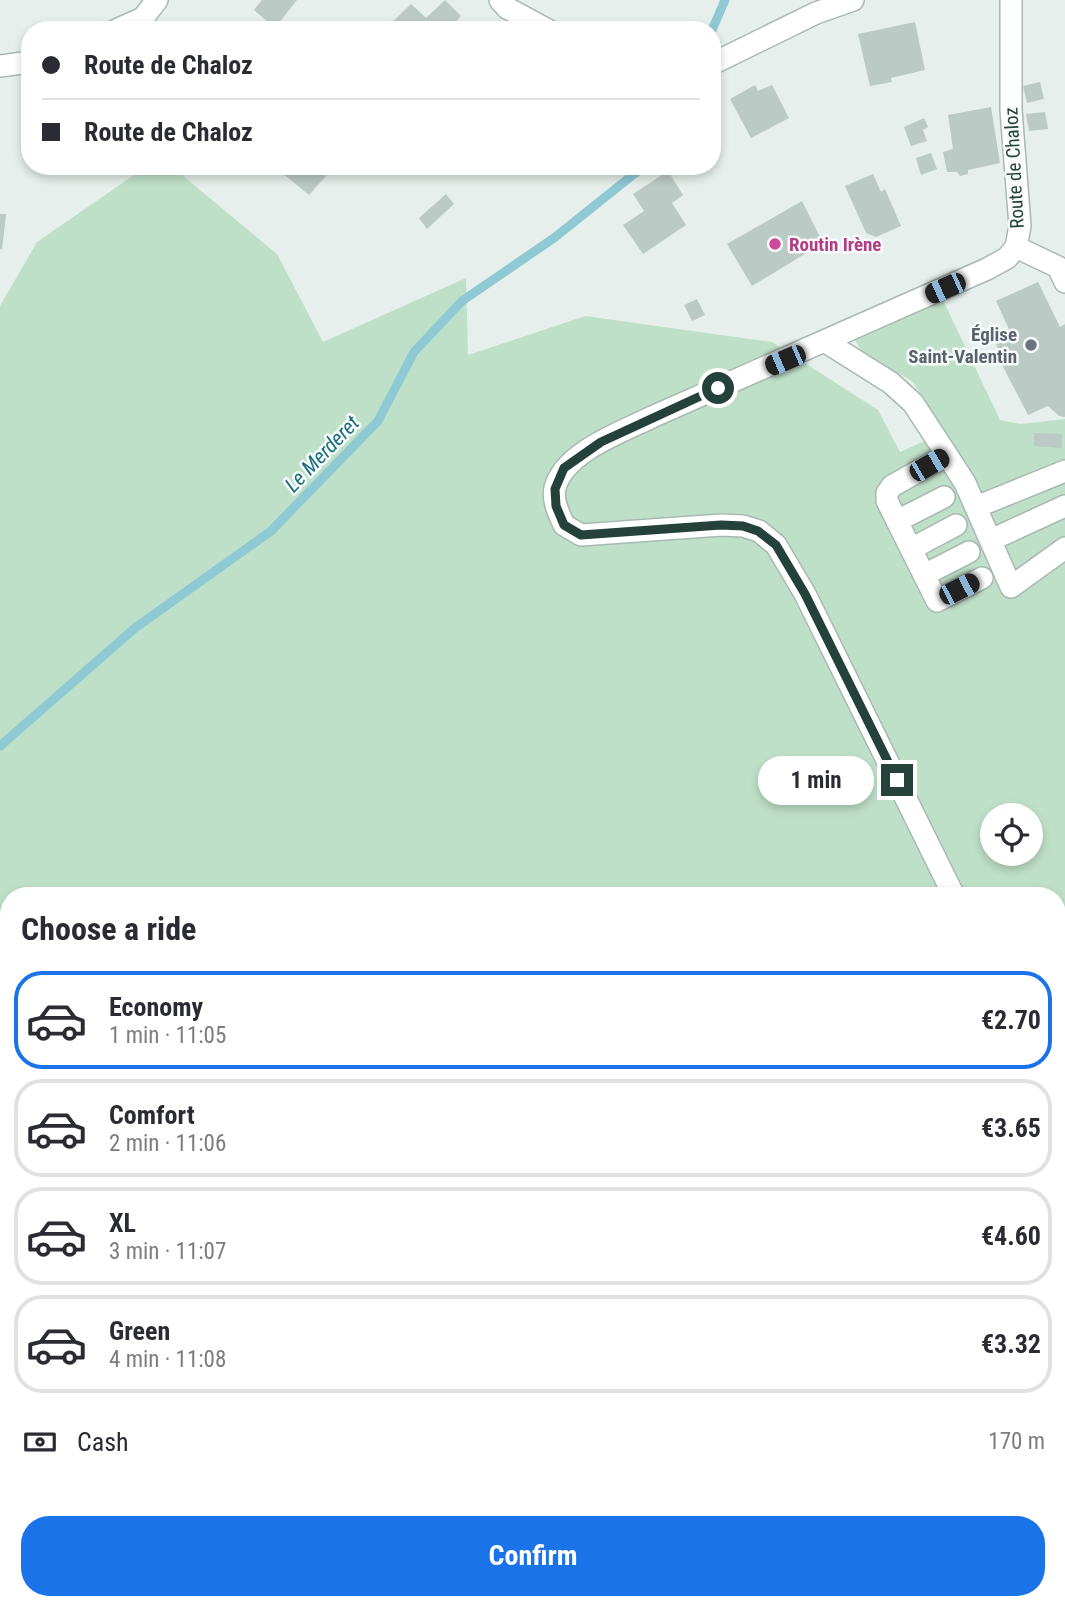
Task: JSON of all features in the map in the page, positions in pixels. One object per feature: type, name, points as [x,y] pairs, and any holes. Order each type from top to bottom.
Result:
[{"type":"street","points":[[137,21],[144,18],[158,0]]},
{"type":"street","points":[[500,0],[507,8],[531,21]]},
{"type":"street","points":[[721,60],[816,13],[853,0]]},
{"type":"street","name":"Route de Chaloz","points":[[950,887],[805,594],[776,545],[758,531],[743,526],[721,525],[581,535],[564,525],[556,506],[555,489],[564,468],[601,442],[987,270],[1007,258],[1016,247],[1020,204],[1011,110],[1012,0]]},
{"type":"street","points":[[0,66],[21,63]]},
{"type":"street","points":[[1016,247],[1058,267],[1065,282]]},
{"type":"street","points":[[826,342],[891,383],[913,403],[965,482],[1011,587],[1065,548]]},
{"type":"street","points":[[947,455],[892,486],[887,493],[887,501],[937,601],[982,578]]},
{"type":"street","points":[[976,507],[1065,471]]},
{"type":"street","points":[[897,522],[944,497]]},
{"type":"street","points":[[990,540],[1065,506]]},
{"type":"street","points":[[911,549],[956,525]]},
{"type":"street","points":[[924,575],[969,552]]},
{"type":"green space","points":[[134,175],[182,175],[277,254],[323,342],[466,278],[468,355],[585,316],[772,342],[878,410],[900,452],[945,432],[912,381],[863,354],[854,338],[943,300],[1000,420],[1021,424],[1065,419],[1065,887],[0,887],[0,306],[37,242]]},
{"type":"building","points":[[262,0],[297,0],[280,21],[267,21],[254,10]]},
{"type":"building","points":[[445,0],[461,16],[456,21],[393,21],[411,4],[426,18]]},
{"type":"building","points":[[915,22],[925,70],[891,78],[892,82],[870,86],[858,34]]},
{"type":"building","points":[[1040,82],[1044,99],[1027,103],[1023,86]]},
{"type":"building","points":[[755,85],[758,91],[772,85],[789,118],[751,138],[730,99]]},
{"type":"building","points":[[991,107],[1000,163],[968,170],[968,174],[960,176],[957,172],[947,172],[943,152],[953,149],[948,115]]},
{"type":"building","points":[[1045,112],[1048,129],[1029,131],[1026,114]]},
{"type":"building","points":[[924,118],[928,127],[923,130],[927,141],[911,146],[904,127]]},
{"type":"building","points":[[931,153],[937,169],[921,175],[916,158]]},
{"type":"building","points":[[873,174],[881,192],[885,189],[901,226],[876,237],[866,233],[845,186]]},
{"type":"building","points":[[285,175],[327,175],[309,195]]},
{"type":"building","points":[[662,175],[670,175],[683,195],[672,203],[686,225],[643,254],[623,225],[644,211],[633,194]]},
{"type":"building","points":[[446,194],[454,204],[427,229],[419,218]]},
{"type":"building","name":"Routin Irène","points":[[802,201],[823,243],[752,286],[727,244]]},
{"type":"building","points":[[0,214],[6,214],[2,250],[0,249]]},
{"type":"building","name":"Église Saint-Valentin","points":[[1038,282],[1060,327],[1065,324],[1065,417],[1059,416],[1048,406],[1028,415],[997,355],[1000,353],[993,337],[1009,329],[996,301]]},
{"type":"building","points":[[697,299],[705,315],[692,321],[684,305]]},
{"type":"building","points":[[1034,433],[1062,434],[1062,448],[1034,446]]},
{"type":"waterway","name":"Le Merderet","points":[[716,21],[725,0]]},
{"type":"waterway","name":"Le Merderet","points":[[0,746],[135,628],[271,531],[378,421],[414,352],[462,301],[554,238],[633,175]]},
{"type":"place","name":"Routin Irène","points":[[775,244]]},
{"type":"place","name":"Église Saint-Valentin","points":[[1031,345]]},
{"type":"route","points":[[718,388],[601,442],[564,468],[555,489],[556,506],[564,525],[581,535],[721,525],[743,526],[758,531],[776,545],[805,594],[897,780]]}]
